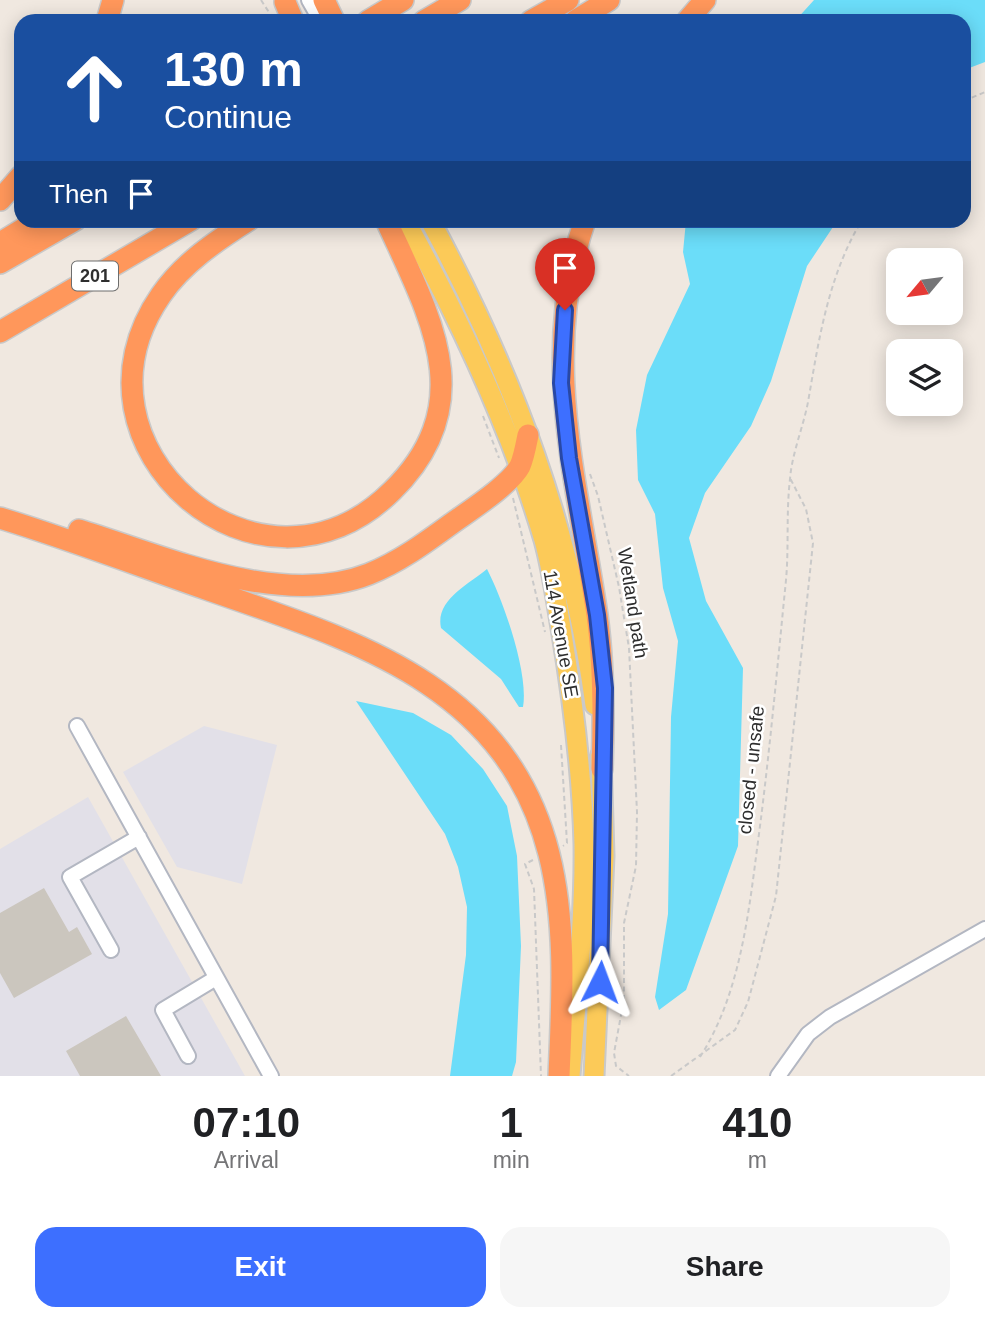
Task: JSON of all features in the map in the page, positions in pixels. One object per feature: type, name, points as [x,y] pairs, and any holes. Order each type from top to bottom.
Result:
[{"type":"highway","points":[[380,14],[402,0]]},
{"type":"highway","points":[[436,14],[460,0]]},
{"type":"highway","points":[[543,14],[568,0]]},
{"type":"highway","points":[[587,14],[610,0]]},
{"type":"highway","points":[[693,14],[705,0]]},
{"type":"highway","points":[[0,200],[14,184]]},
{"type":"highway","points":[[0,243],[25,228]]},
{"type":"highway","points":[[0,263],[61,228]]},
{"type":"highway","name":"201","points":[[0,332],[177,228]]},
{"type":"highway","points":[[238,228],[191,261],[161,294],[147,318],[136,346],[132,378],[136,419],[150,457],[175,488],[196,508],[224,524],[244,531],[290,538],[331,531],[358,519],[381,503],[422,456],[433,431],[443,374],[435,332],[390,228]]},
{"type":"highway","points":[[583,228],[565,310],[561,383],[569,458],[597,615],[605,688],[602,769]]},
{"type":"highway","points":[[0,507],[248,580],[291,587],[334,584],[368,575],[400,559],[468,512],[520,467],[528,435]]},
{"type":"highway","points":[[0,518],[313,626],[382,655],[415,673],[465,713],[493,743],[517,777],[550,855],[561,930],[559,1076]]},
{"type":"main road","name":"114 Avenue SE","points":[[409,228],[450,303],[520,467],[547,554],[578,740],[584,843],[583,916],[570,1076]]},
{"type":"main road","name":"114 Avenue SE","points":[[434,228],[504,368],[528,435],[574,584],[589,661],[602,769],[604,856],[594,1076]]},
{"type":"street","points":[[76,726],[271,1076]]},
{"type":"street","points":[[111,950],[70,877],[139,837]]},
{"type":"street","points":[[778,1076],[808,1034],[830,1017],[985,929]]},
{"type":"street","points":[[188,1056],[163,1010],[216,978]]},
{"type":"path","points":[[671,1076],[735,1030],[748,1002],[776,896],[813,543],[806,509],[790,477],[807,405],[819,328],[842,260],[858,228]]},
{"type":"path","name":"Wetland path","points":[[588,471],[598,496],[629,648],[636,866],[624,923],[624,999],[614,1053],[617,1066],[629,1076]]},
{"type":"path","name":"closed - unsafe","points":[[700,1057],[722,1016],[731,988],[755,867],[770,749],[786,579],[790,477]]},
{"type":"path","points":[[511,493],[546,635]]},
{"type":"path","points":[[558,852],[567,843],[561,738]]},
{"type":"path","points":[[538,859],[525,864],[534,889],[541,1076]]},
{"type":"shaded area","points":[[204,726],[277,745],[242,884],[177,867],[123,772]]},
{"type":"shaded area","points":[[88,797],[245,1076],[0,1076],[0,849]]},
{"type":"water","points":[[814,0],[985,0],[985,62],[971,67],[971,14],[801,14]]},
{"type":"water","points":[[685,228],[832,228],[807,266],[771,381],[751,426],[705,493],[689,538],[706,601],[743,668],[738,846],[686,990],[659,1010],[655,997],[668,914],[671,717],[678,641],[663,588],[655,514],[638,480],[636,430],[647,375],[690,284],[683,252]]},
{"type":"water","points":[[487,569],[507,617],[518,657],[524,693],[523,707],[519,707],[501,679],[441,628],[440,618],[448,601]]},
{"type":"water","points":[[356,701],[413,713],[451,735],[483,769],[507,806],[517,856],[521,946],[516,1062],[512,1076],[450,1076],[466,955],[467,907],[458,867],[445,834]]},
{"type":"building","points":[[44,888],[69,932],[77,927],[92,954],[14,998],[0,973],[0,913]]},
{"type":"building","points":[[126,1016],[161,1076],[80,1076],[66,1051]]},
{"type":"route","points":[[565,310],[561,383],[569,458],[597,615],[605,688],[600,982]]}]
